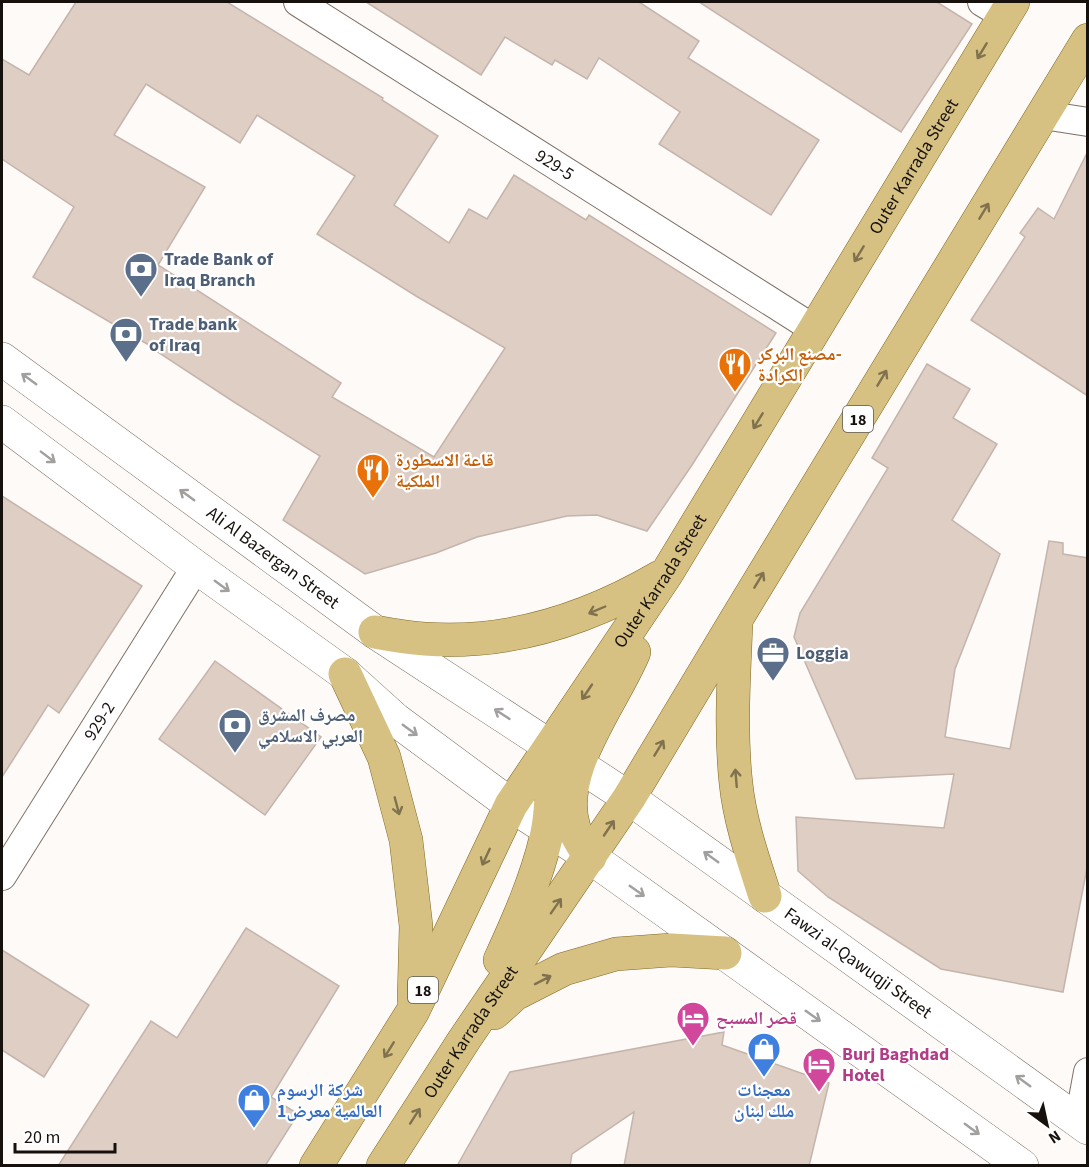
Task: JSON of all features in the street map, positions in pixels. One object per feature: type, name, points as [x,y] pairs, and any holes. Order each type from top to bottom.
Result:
[{"type":"main road","name":"Outer Karrada Street","points":[[316,1166],[413,1011],[511,805],[667,573],[814,330],[1000,6]]},
{"type":"main road","name":"Outer Karrada Street","points":[[383,1166],[464,1040],[629,798],[1088,40]]},
{"type":"main road","points":[[375,632],[436,639],[477,639],[527,632],[576,618],[623,599],[667,573]]},
{"type":"main road","points":[[590,857],[574,828],[570,796],[577,764],[632,658],[667,573]]},
{"type":"main road","points":[[737,618],[732,731],[736,786],[747,840],[765,896]]},
{"type":"main road","points":[[345,674],[384,757],[406,840],[416,926],[413,1011]]},
{"type":"main road","points":[[464,1040],[520,916],[547,829],[551,794],[551,746]]},
{"type":"main road","points":[[464,1040],[515,994],[564,969],[616,954],[671,950],[725,953]]},
{"type":"street","name":"929-5","points":[[298,2],[814,330]]},
{"type":"street","points":[[1042,115],[1088,122]]},
{"type":"street","name":"Ali Al Bazergan Street","points":[[2,359],[375,632],[577,764]]},
{"type":"street","points":[[2,422],[196,567],[345,674],[396,720],[511,805],[590,857],[1022,1166]]},
{"type":"street","name":"929-2","points":[[2,876],[196,567]]},
{"type":"street","name":"Fawzi al-Qawuqji Street","points":[[577,764],[629,798],[1083,1124]]},
{"type":"street","points":[[1083,1124],[1088,1072]]},
{"type":"building","points":[[76,2],[227,2],[383,98],[382,100],[438,136],[394,205],[449,243],[469,209],[487,219],[514,175],[586,220],[589,215],[776,333],[647,531],[597,515],[567,516],[477,537],[436,553],[365,574],[283,520],[320,456],[154,348],[33,277],[74,207],[2,159],[2,59],[29,75]],"holes":[[[146,84],[240,143],[257,115],[355,176],[317,234],[505,348],[434,457],[332,397],[341,383],[158,265],[205,187],[114,135]]]},
{"type":"building","points":[[366,2],[639,2],[699,41],[688,58],[819,140],[771,215],[659,144],[680,112],[599,58],[587,79],[555,60],[552,65],[505,37],[481,75]]},
{"type":"building","points":[[699,2],[937,2],[972,24],[901,132]]},
{"type":"building","points":[[1088,151],[1088,396],[971,320],[1025,237],[1020,233],[1038,208],[1054,219]]},
{"type":"building","points":[[927,364],[970,389],[953,418],[997,444],[952,520],[1000,554],[955,669],[945,737],[1010,749],[1049,541],[1063,543],[1063,554],[1088,558],[1088,863],[1063,992],[941,969],[828,897],[798,871],[796,817],[944,828],[954,774],[856,779],[794,637],[800,613],[888,468],[872,458]]},
{"type":"building","points":[[2,496],[142,586],[59,713],[48,705],[2,777]]},
{"type":"building","points":[[215,661],[321,737],[265,815],[159,739]]},
{"type":"building","points":[[246,928],[339,986],[271,1097],[298,1114],[265,1166],[58,1166],[151,1021],[177,1038]]},
{"type":"building","points":[[2,950],[89,1005],[44,1077],[2,1050]]},
{"type":"building","points":[[724,1032],[722,1045],[829,1083],[809,1166],[624,1166],[634,1112],[572,1154],[570,1166],[457,1166],[510,1072]]},
{"type":"place","name":"Trade Bank of Iraq Branch","points":[[141,298]]},
{"type":"place","name":"Trade bank of Iraq","points":[[126,363]]},
{"type":"place","name":"مصنع البركر- الكرادة","points":[[735,393]]},
{"type":"place","name":"قاعة الاسطورة الملكية","points":[[373,499]]},
{"type":"place","name":"Loggia","points":[[773,682]]},
{"type":"place","name":"مصرف المشرق العربي الاسلامي","points":[[235,754]]},
{"type":"place","name":"قصر المسبح","points":[[693,1047]]},
{"type":"place","name":"معجنات ملك لبنان","points":[[764,1078]]},
{"type":"place","name":"Burj Baghdad Hotel","points":[[819,1093]]},
{"type":"place","name":"شركة الرسوم العالمية معرض1","points":[[254,1129]]}]
